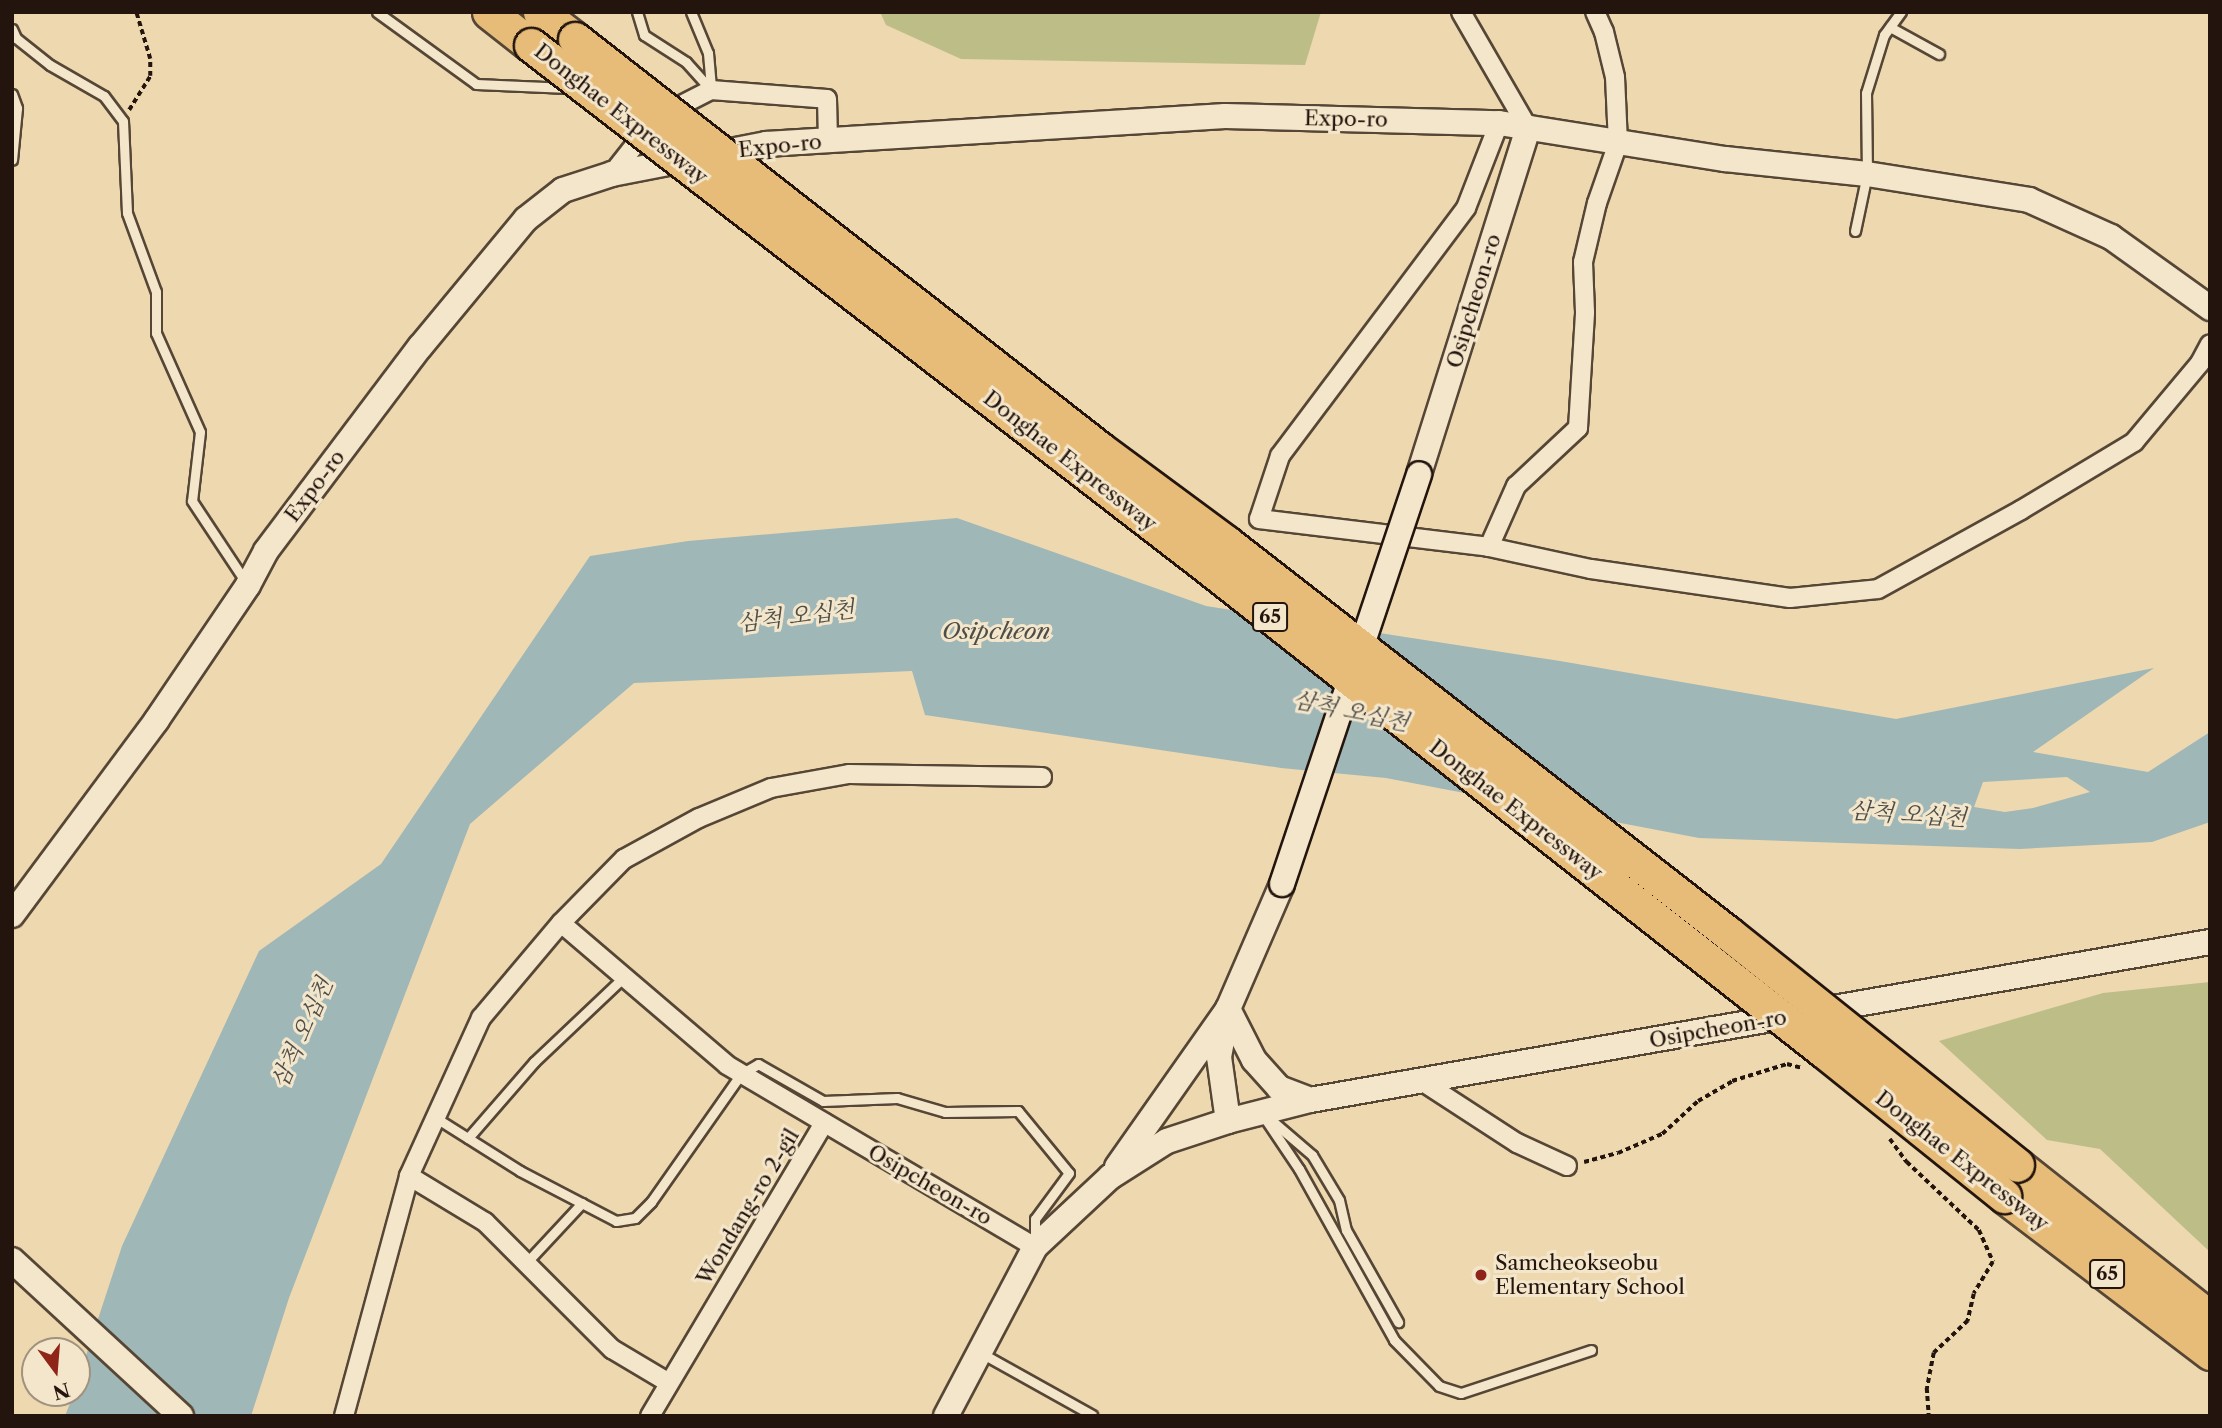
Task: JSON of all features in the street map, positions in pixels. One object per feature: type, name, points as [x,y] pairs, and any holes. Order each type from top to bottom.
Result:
[{"type":"highway","name":"Donghae Expressway","points":[[489,12],[1206,566],[1825,1052],[2004,1196],[2210,1353]]},
{"type":"highway","name":"Donghae Expressway","points":[[540,12],[1100,449],[1227,543],[1729,933],[2210,1318]]},
{"type":"street","points":[[1461,12],[1528,128]]},
{"type":"street","points":[[1489,547],[1516,486],[1578,428],[1586,312],[1583,262],[1597,203],[1618,143],[1615,77],[1604,32],[1595,12]]},
{"type":"street","points":[[612,174],[651,115],[710,90],[827,99],[828,140]]},
{"type":"street","name":"Expo-ro","points":[[12,915],[156,721],[248,585],[266,551],[404,368],[526,219],[563,190],[612,174],[766,144],[1225,117],[1499,123],[1725,159],[1867,174],[2029,200],[2111,237],[2210,308]]},
{"type":"street","points":[[1499,123],[1466,208],[1280,456],[1259,519],[1489,547],[1591,569],[1790,598],[1878,589],[2021,510],[2134,442],[2200,363],[2210,344]]},
{"type":"street","name":"Osipcheon-ro","points":[[1227,1009],[1282,884],[1419,474],[1528,128]]},
{"type":"street","points":[[344,1416],[409,1176],[481,1018],[561,923],[624,859],[699,818],[771,788],[849,774],[1042,777]]},
{"type":"street","name":"Wondang-ro 2-gil","points":[[561,923],[741,1074],[824,1123],[650,1416]]},
{"type":"street","name":"Osipcheon-ro","points":[[946,1416],[1035,1247],[1110,1177],[1167,1141],[1228,1121],[1310,1100],[2210,942]]},
{"type":"street","points":[[1227,1009],[1254,1060],[1279,1088],[1310,1100]]},
{"type":"street","points":[[1227,1009],[1219,1057],[1228,1121]]},
{"type":"street","points":[[1110,1177],[1227,1009]]},
{"type":"street","points":[[1420,1080],[1517,1143],[1567,1166]]},
{"type":"street","name":"Osipcheon-ro","points":[[824,1123],[1035,1247]]},
{"type":"street","points":[[409,1176],[485,1222],[612,1349],[669,1383]]},
{"type":"street","points":[[12,1260],[181,1416]]},
{"type":"lane","points":[[377,12],[476,84],[612,90]]},
{"type":"lane","points":[[637,12],[644,35],[686,62],[710,90]]},
{"type":"lane","points":[[691,12],[708,53],[710,90]]},
{"type":"lane","points":[[1855,232],[1867,174],[1866,93],[1884,35],[1901,12]]},
{"type":"lane","points":[[1890,27],[1939,54]]},
{"type":"lane","points":[[12,29],[16,38],[50,65],[104,96],[123,121],[127,213],[156,292],[156,333],[200,432],[192,501],[248,585]]},
{"type":"lane","points":[[12,94],[16,108],[12,160]]},
{"type":"lane","points":[[468,1138],[534,1062],[624,977]]},
{"type":"lane","points":[[436,1118],[520,1171],[616,1221],[635,1218],[651,1202],[741,1074],[758,1064],[823,1101],[897,1097],[945,1112],[1018,1111],[1069,1173],[1035,1219],[1035,1247]]},
{"type":"lane","points":[[1261,1112],[1312,1155],[1339,1200],[1346,1230],[1398,1322]]},
{"type":"lane","points":[[1261,1112],[1299,1169],[1394,1340],[1439,1386],[1461,1393],[1591,1350]]},
{"type":"lane","points":[[527,1263],[582,1203]]},
{"type":"lane","points":[[978,1351],[1092,1415]]},
{"type":"path","points":[[123,121],[150,76],[150,59],[136,12]]},
{"type":"path","points":[[1567,1166],[1618,1153],[1662,1134],[1698,1101],[1732,1081],[1787,1064],[1811,1070]]},
{"type":"path","points":[[1890,1139],[1914,1170],[1979,1230],[1993,1262],[1974,1294],[1968,1321],[1934,1353],[1927,1388],[1928,1416]]},
{"type":"green space","points":[[880,12],[1321,12],[1305,65],[961,59],[886,25]]},
{"type":"green space","points":[[2210,982],[2210,1252],[2100,1149],[2047,1140],[1939,1041],[2103,993]]},
{"type":"water","name":"Osipcheon","points":[[957,518],[1206,606],[1560,661],[1896,719],[2154,668],[2033,752],[2148,772],[2210,732],[2210,822],[2152,842],[2020,849],[1699,838],[1386,778],[1281,768],[925,715],[912,671],[634,683],[470,824],[289,1298],[251,1416],[65,1416],[69,1407],[91,1407],[91,1340],[122,1246],[259,951],[381,864],[590,556],[688,541]],"holes":[[[2067,777],[2090,792],[2033,808],[2005,812],[1974,807],[1983,782]]]},
{"type":"place","name":"Samcheokseobu Elementary School","points":[[1481,1275]]},
{"type":"water label","name":"삼척 오십천","points":[[796,616]]},
{"type":"water label","name":"삼척 오십천","points":[[1351,711]]},
{"type":"water label","name":"삼척 오십천","points":[[1908,814]]},
{"type":"water label","name":"삼척 오십천","points":[[302,1033]]}]
